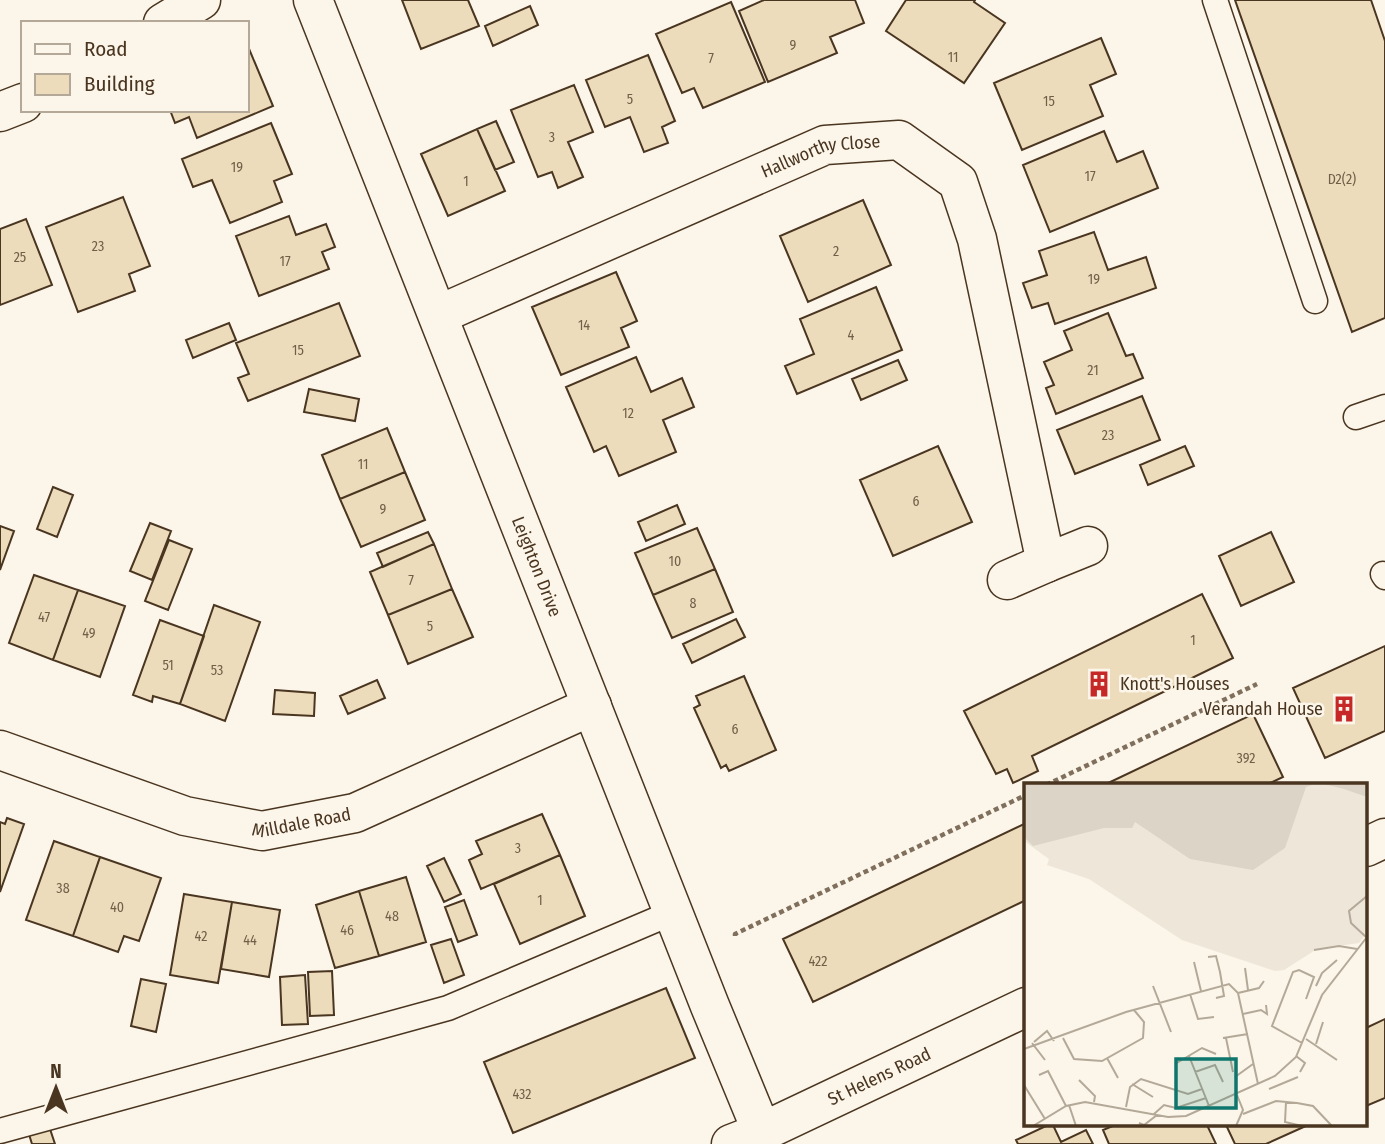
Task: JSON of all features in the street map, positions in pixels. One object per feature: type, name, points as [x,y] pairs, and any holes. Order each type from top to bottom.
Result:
[{"type":"street","points":[[166,21],[201,0]]},
{"type":"street","name":"Leighton Drive","points":[[313,0],[710,1006],[747,1138]]},
{"type":"street","points":[[0,112],[21,104]]},
{"type":"street","name":"Hallworthy Close","points":[[438,315],[825,145],[899,140],[958,181],[977,239],[1046,563]]},
{"type":"street","points":[[1007,580],[1088,546]]},
{"type":"street","name":"Milldale Road","points":[[0,750],[185,816],[262,831],[355,813],[592,706]]},
{"type":"street","points":[[1368,846],[1385,838]]},
{"type":"street","name":"St Helens Road","points":[[747,1138],[1024,1008]]},
{"type":"lane","points":[[1215,0],[1315,301]]},
{"type":"lane","points":[[1356,417],[1385,407]]},
{"type":"lane","points":[[0,1131],[448,1008],[674,912]]},
{"type":"path","points":[[1050,783],[1257,684]]},
{"type":"path","points":[[710,1006],[733,960],[735,934],[1024,796]]},
{"type":"building","points":[[402,0],[468,0],[479,26],[421,49]]},
{"type":"building","points":[[764,0],[855,0],[864,23],[830,37],[837,53],[768,82],[739,11]]},
{"type":"building","points":[[906,0],[975,0],[974,2],[1005,23],[964,83],[886,31]]},
{"type":"building","points":[[1235,0],[1371,0],[1385,41],[1385,318],[1352,332]]},
{"type":"building","points":[[731,2],[765,82],[703,108],[694,88],[682,93],[656,34]]},
{"type":"building","points":[[530,6],[538,25],[493,46],[485,26]]},
{"type":"building","points":[[1101,38],[1116,74],[1090,85],[1103,116],[1022,150],[994,83]]},
{"type":"building","points":[[248,46],[273,106],[197,138],[189,117],[175,123],[171,112],[248,112]]},
{"type":"building","points":[[648,55],[675,121],[662,127],[668,143],[644,152],[630,117],[605,127],[586,80]]},
{"type":"building","points":[[574,85],[593,132],[568,142],[583,177],[558,188],[552,172],[538,177],[511,110]]},
{"type":"building","points":[[496,121],[514,162],[495,170],[477,129]]},
{"type":"building","points":[[271,123],[292,174],[274,181],[282,202],[230,223],[212,180],[193,187],[182,159]]},
{"type":"building","points":[[477,129],[505,191],[448,216],[421,154]]},
{"type":"building","points":[[1104,131],[1117,162],[1143,151],[1158,188],[1050,232],[1023,165]]},
{"type":"building","points":[[123,197],[150,266],[129,274],[135,291],[78,312],[46,227]]},
{"type":"building","points":[[863,200],[891,265],[808,302],[780,236]]},
{"type":"building","points":[[289,216],[296,235],[326,224],[335,247],[322,252],[329,269],[259,296],[236,236]]},
{"type":"building","points":[[26,219],[52,285],[0,305],[0,229]]},
{"type":"building","points":[[1094,232],[1108,270],[1146,257],[1156,288],[1055,324],[1048,303],[1032,308],[1023,283],[1047,275],[1039,251]]},
{"type":"building","points":[[616,272],[637,321],[621,328],[629,347],[561,375],[532,307]]},
{"type":"building","points":[[876,287],[902,350],[797,394],[785,366],[814,354],[800,319]]},
{"type":"building","points":[[339,303],[360,356],[248,401],[238,378],[249,374],[236,343]]},
{"type":"building","points":[[1108,313],[1126,356],[1133,354],[1143,378],[1056,414],[1046,388],[1054,385],[1044,362],[1072,350],[1064,331]]},
{"type":"building","points":[[229,323],[236,340],[193,358],[186,340]]},
{"type":"building","points":[[636,357],[651,392],[682,378],[694,407],[663,420],[676,452],[619,476],[606,446],[594,452],[566,387]]},
{"type":"building","points":[[898,360],[907,380],[861,400],[852,379]]},
{"type":"building","points":[[309,389],[359,399],[355,421],[304,412]]},
{"type":"building","points":[[1142,396],[1160,440],[1075,474],[1057,430]]},
{"type":"building","points":[[387,428],[405,472],[340,499],[322,455]]},
{"type":"building","points":[[938,446],[972,522],[893,556],[860,480]]},
{"type":"building","points":[[1185,446],[1194,466],[1148,485],[1140,465]]},
{"type":"building","points":[[405,472],[425,520],[361,547],[340,499]]},
{"type":"building","points":[[53,487],[73,495],[57,537],[37,529]]},
{"type":"building","points":[[677,505],[685,524],[646,541],[638,522]]},
{"type":"building","points":[[150,523],[171,531],[152,580],[130,571]]},
{"type":"building","points":[[0,526],[14,531],[0,570]]},
{"type":"building","points":[[697,528],[715,569],[653,595],[635,553]]},
{"type":"building","points":[[428,532],[434,544],[383,567],[377,553]]},
{"type":"building","points":[[1271,532],[1294,582],[1241,606],[1219,556]]},
{"type":"building","points":[[169,540],[192,549],[168,610],[145,601]]},
{"type":"building","points":[[434,544],[452,589],[388,615],[370,572]]},
{"type":"building","points":[[715,569],[733,612],[672,638],[653,595]]},
{"type":"building","points":[[34,575],[78,590],[53,660],[9,643]]},
{"type":"building","points":[[452,589],[473,637],[408,664],[388,615]]},
{"type":"building","points":[[78,590],[125,606],[100,677],[53,660]]},
{"type":"building","name":"Knott's Houses","points":[[1202,594],[1233,658],[1032,756],[1038,771],[1013,783],[1007,769],[996,774],[964,711]]},
{"type":"building","points":[[214,605],[260,622],[225,721],[180,704]]},
{"type":"building","points":[[736,619],[745,637],[692,663],[683,644]]},
{"type":"building","points":[[160,620],[204,636],[180,704],[153,696],[152,702],[133,695]]},
{"type":"building","name":"Verandah House","points":[[1385,646],[1385,731],[1325,758],[1293,688]]},
{"type":"building","points":[[744,676],[776,750],[729,771],[726,765],[721,768],[694,708],[700,705],[696,696]]},
{"type":"building","points":[[377,680],[385,698],[348,714],[340,696]]},
{"type":"building","points":[[275,690],[315,693],[314,716],[273,714]]},
{"type":"building","points":[[1253,714],[1283,777],[1270,783],[1108,783]]},
{"type":"building","points":[[542,814],[560,855],[481,889],[469,860],[482,854],[476,841]]},
{"type":"building","points":[[7,818],[24,824],[0,892],[0,822],[5,824]]},
{"type":"building","points":[[1024,824],[1024,901],[813,1002],[783,939]]},
{"type":"building","points":[[54,841],[100,857],[73,936],[26,920]]},
{"type":"building","points":[[560,855],[585,916],[520,944],[494,884]]},
{"type":"building","points":[[100,857],[161,878],[139,941],[124,936],[118,952],[73,936]]},
{"type":"building","points":[[444,858],[461,894],[444,902],[427,866]]},
{"type":"building","points":[[406,877],[426,942],[379,956],[359,891]]},
{"type":"building","points":[[359,891],[379,956],[335,968],[316,905]]},
{"type":"building","points":[[184,894],[232,902],[218,983],[170,975]]},
{"type":"building","points":[[464,900],[477,935],[458,942],[445,907]]},
{"type":"building","points":[[232,902],[280,910],[269,977],[221,969]]},
{"type":"building","points":[[451,939],[464,975],[444,983],[431,945]]},
{"type":"building","points":[[332,971],[334,1015],[310,1016],[308,972]]},
{"type":"building","points":[[305,975],[308,1024],[282,1025],[280,977]]},
{"type":"building","points":[[141,979],[166,984],[156,1032],[131,1026]]},
{"type":"building","points":[[666,988],[695,1058],[513,1133],[484,1062]]},
{"type":"building","points":[[1385,1019],[1385,1098],[1368,1105],[1368,1027]]},
{"type":"building","points":[[49,1126],[55,1144],[32,1144],[28,1131]]},
{"type":"building","points":[[1046,1126],[1053,1126],[1061,1142],[1086,1130],[1093,1144],[1018,1144],[1016,1140]]},
{"type":"building","points":[[1113,1126],[1207,1126],[1216,1144],[1109,1144],[1103,1130]]},
{"type":"building","points":[[1226,1126],[1306,1126],[1266,1144],[1235,1144]]},
{"type":"place","name":"Knott's Houses","points":[[1099,684]]},
{"type":"place","name":"Verandah House","points":[[1344,709]]}]
